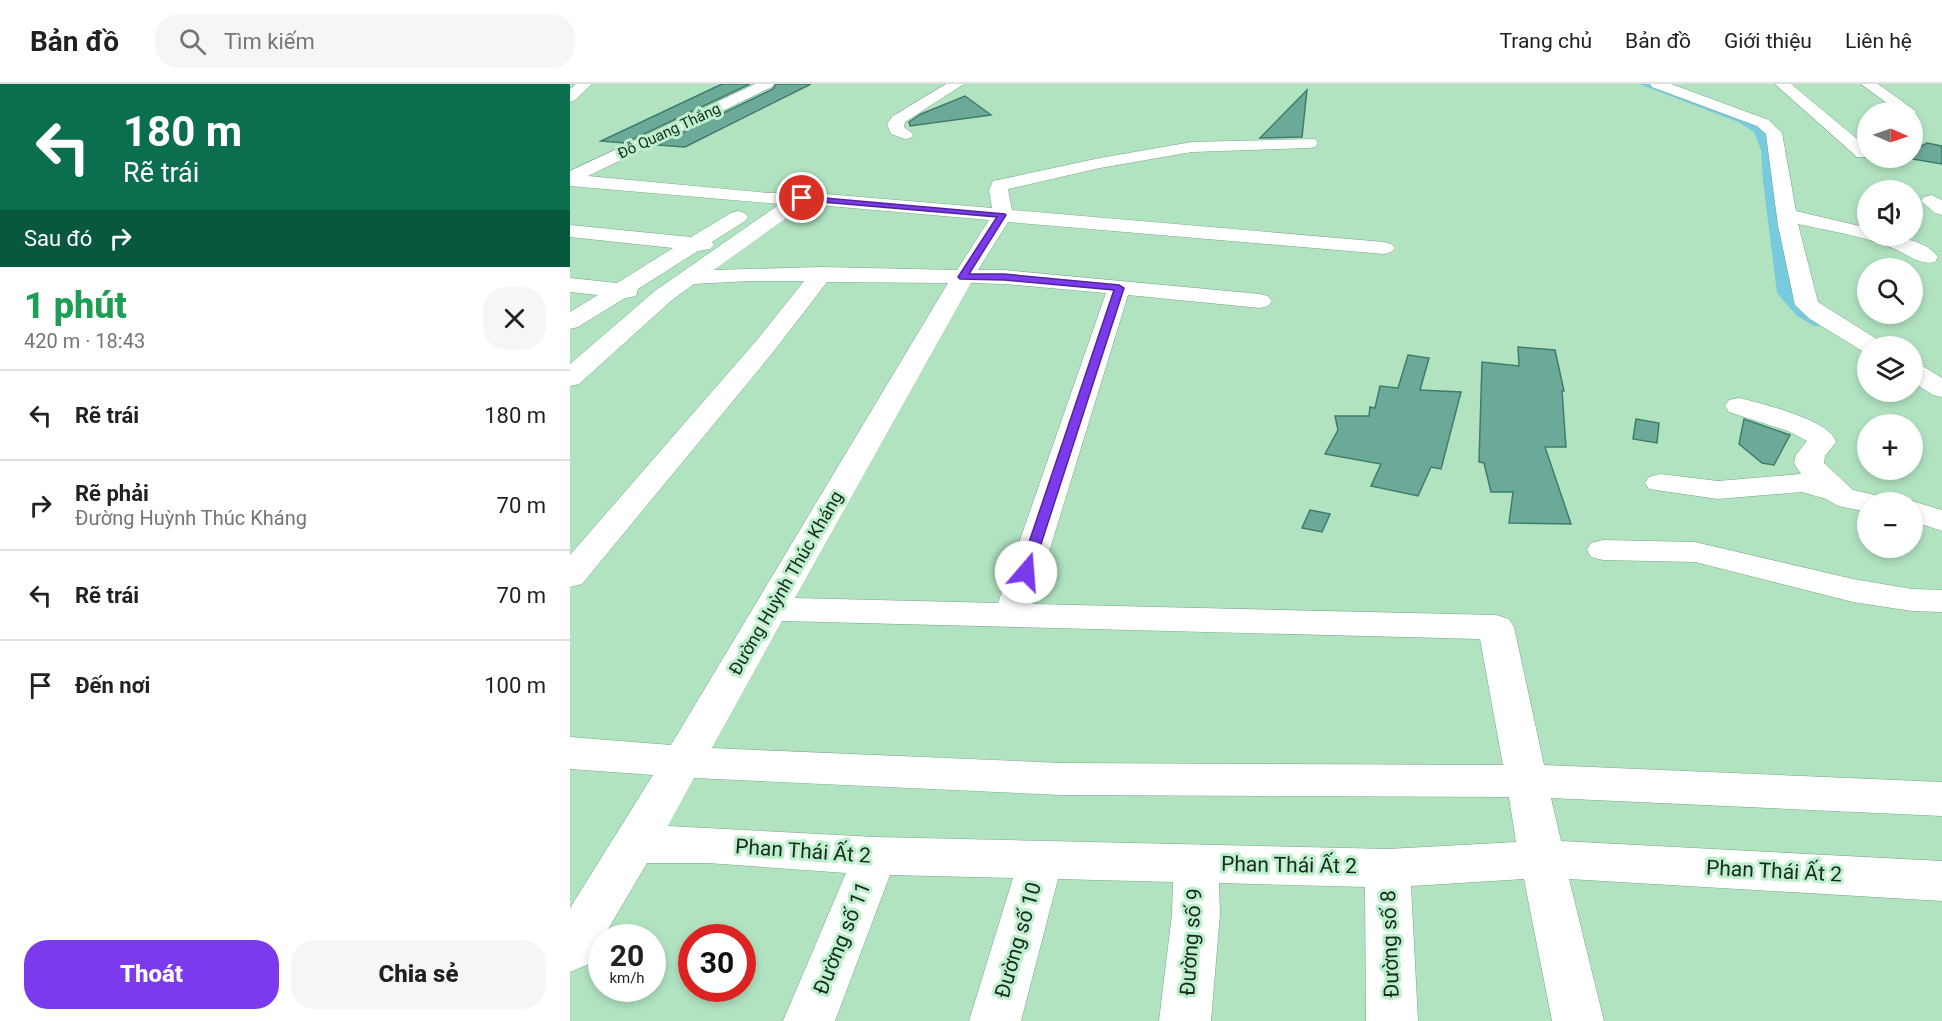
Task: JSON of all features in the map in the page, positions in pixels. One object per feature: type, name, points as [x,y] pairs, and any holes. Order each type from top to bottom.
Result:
[{"type":"street","points":[[570,97],[585,84]]},
{"type":"street","name":"Đỗ Quang Thắng","points":[[570,179],[767,84]]},
{"type":"street","points":[[904,134],[897,130],[895,124],[899,119],[957,84]]},
{"type":"street","points":[[1657,84],[1767,127],[1774,133],[1787,215],[1807,305],[1857,338]]},
{"type":"street","points":[[1687,84],[1700,99]]},
{"type":"street","points":[[1782,84],[1857,148]]},
{"type":"street","points":[[1868,84],[1890,102]]},
{"type":"street","points":[[1236,127],[1242,146]]},
{"type":"street","points":[[1767,127],[1789,127]]},
{"type":"street","points":[[1812,127],[1856,127]]},
{"type":"street","points":[[1002,215],[998,190],[1000,185],[1010,182],[1174,150],[1309,143]]},
{"type":"street","points":[[570,179],[768,199],[802,198],[1384,248]]},
{"type":"street","points":[[570,378],[664,295],[802,198]]},
{"type":"street","points":[[570,322],[768,199]]},
{"type":"street","name":"Đường Huỳnh Thúc Kháng","points":[[570,950],[635,844],[963,277],[1002,215]]},
{"type":"street","points":[[1787,215],[1857,232]]},
{"type":"street","points":[[570,231],[732,247]]},
{"type":"street","points":[[1906,246],[1927,257]]},
{"type":"street","points":[[689,278],[750,274],[1004,277],[1260,301]]},
{"type":"street","points":[[570,576],[765,346],[821,274]]},
{"type":"street","points":[[570,285],[664,295]]},
{"type":"street","points":[[1012,615],[1119,288]]},
{"type":"street","points":[[570,351],[596,354]]},
{"type":"street","points":[[1923,378],[1942,389]]},
{"type":"street","points":[[1739,406],[1798,425],[1821,437],[1822,442],[1811,455],[1809,463],[1829,482],[1834,492]]},
{"type":"street","points":[[1660,483],[1718,490],[1804,483],[1857,502]]},
{"type":"street","points":[[1923,514],[1942,521]]},
{"type":"street","points":[[1603,550],[1682,550],[1706,553],[1786,572],[1837,588],[1919,601],[1942,601]]},
{"type":"street","points":[[771,609],[1496,627],[1542,859],[1578,1021]]},
{"type":"street","points":[[570,753],[681,762],[1062,779],[1528,781],[1942,799]]},
{"type":"street","name":"Phan Thái Ất 2","points":[[635,844],[708,845],[875,856],[1388,868],[1542,859],[1942,880]]},
{"type":"street","name":"Đường số 11","points":[[809,1021],[875,856]]},
{"type":"street","name":"Đường số 10","points":[[995,1021],[1041,859]]},
{"type":"street","name":"Đường số 9","points":[[1185,1021],[1196,915],[1196,863]]},
{"type":"street","name":"Đường số 8","points":[[1388,868],[1392,1021]]},
{"type":"building","points":[[722,84],[750,84],[625,143],[601,141]]},
{"type":"building","points":[[776,84],[811,84],[685,147],[657,145],[773,89]]},
{"type":"building","points":[[1307,90],[1302,137],[1260,138]]},
{"type":"building","points":[[965,96],[991,115],[910,126],[909,122],[921,114]]},
{"type":"building","points":[[1927,143],[1942,146],[1942,164],[1923,161],[1923,145]]},
{"type":"building","points":[[1518,347],[1555,350],[1564,391],[1562,391],[1566,447],[1545,447],[1571,524],[1509,523],[1513,492],[1491,492],[1484,463],[1479,462],[1482,362],[1519,366]]},
{"type":"building","points":[[1408,355],[1429,358],[1420,390],[1461,392],[1441,469],[1431,467],[1418,496],[1371,486],[1381,464],[1325,454],[1338,430],[1335,416],[1369,416],[1370,407],[1375,408],[1380,386],[1398,388]]},
{"type":"building","points":[[1636,419],[1659,423],[1657,443],[1633,439]]},
{"type":"building","points":[[1744,419],[1790,435],[1774,465],[1762,463],[1739,444]]},
{"type":"building","points":[[1310,510],[1330,514],[1322,532],[1302,528]]},
{"type":"waterway","points":[[1645,84],[1742,119],[1760,130],[1768,150],[1770,181],[1786,293],[1802,311],[1821,322]]},
{"type":"route","points":[[802,198],[1002,215],[963,277],[1004,277],[1119,288],[1026,572]]}]
